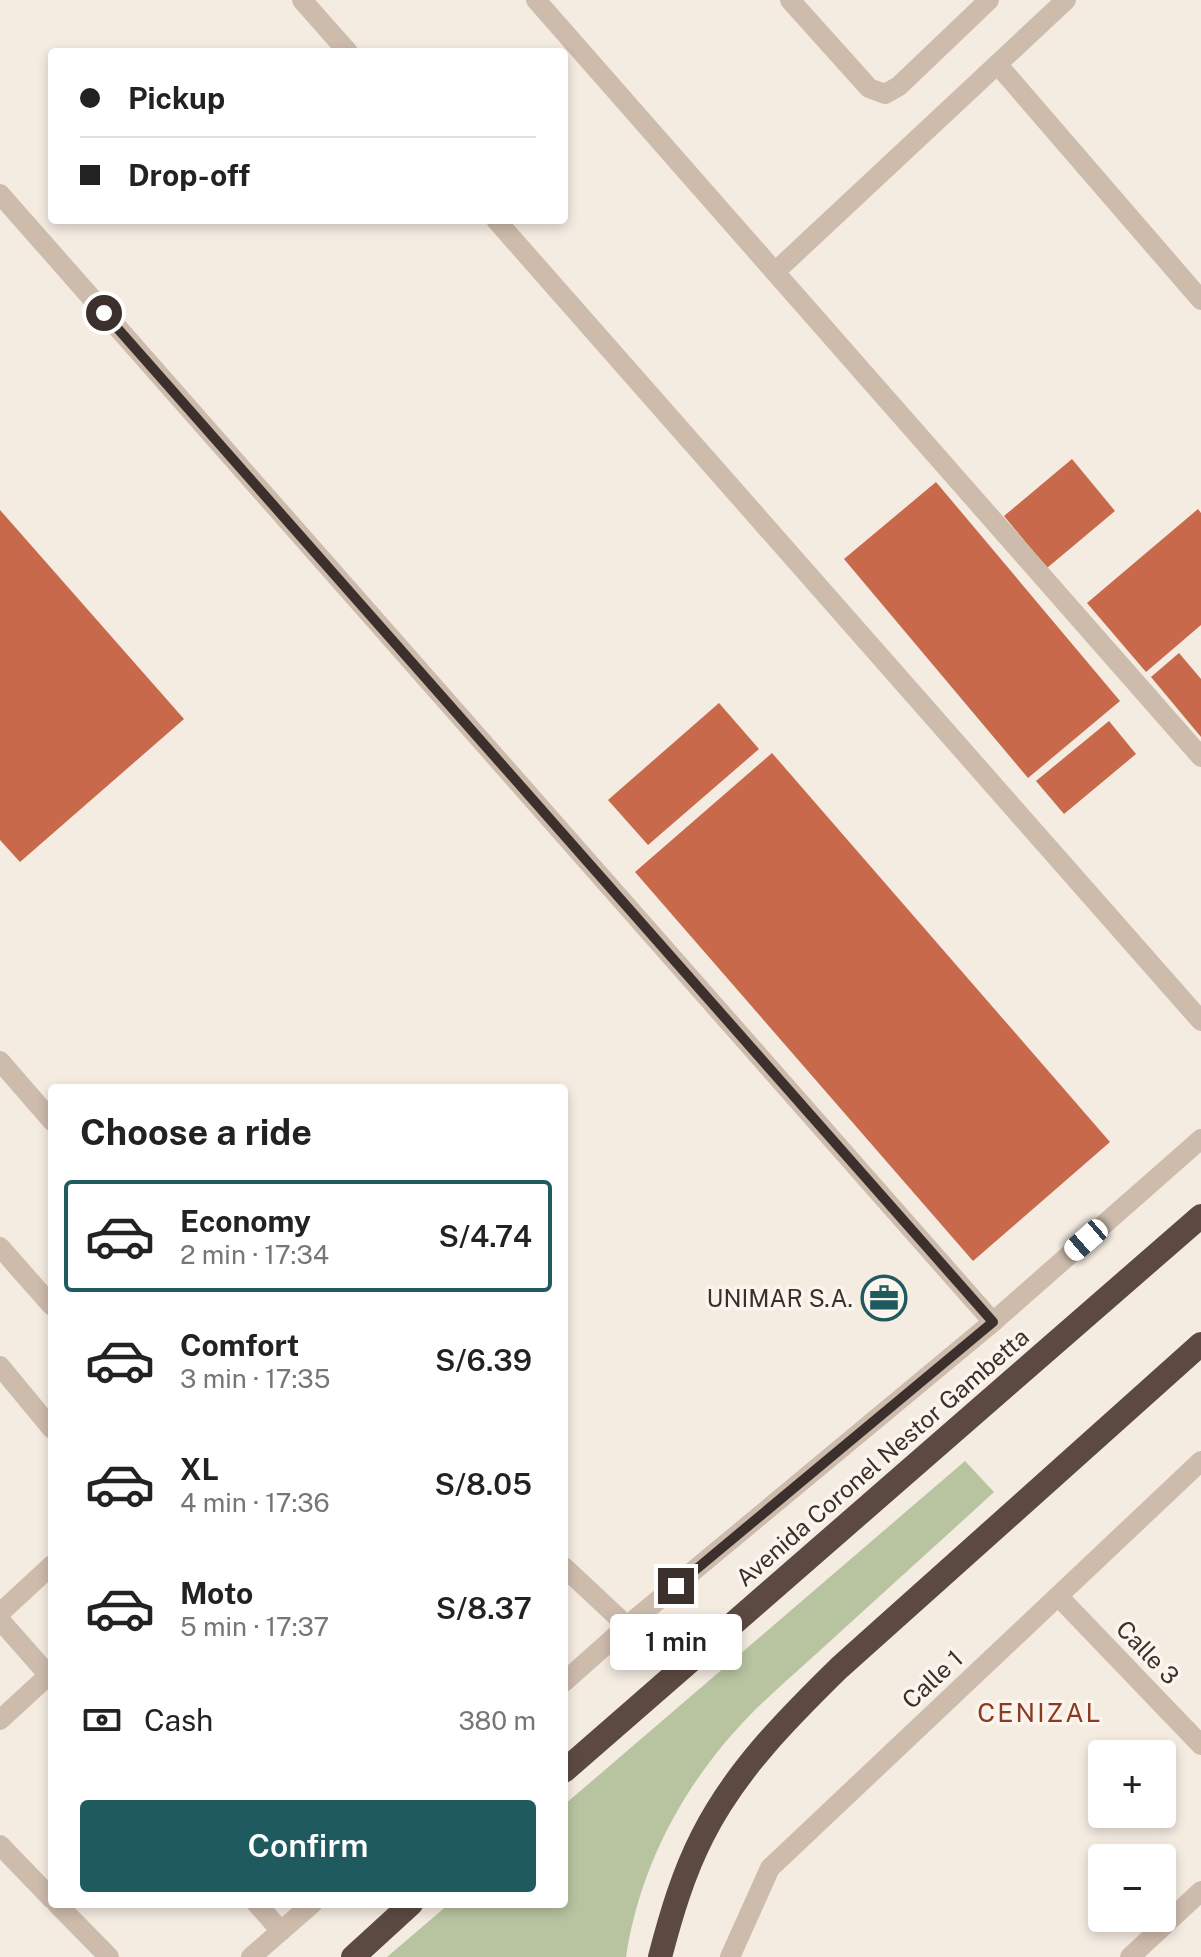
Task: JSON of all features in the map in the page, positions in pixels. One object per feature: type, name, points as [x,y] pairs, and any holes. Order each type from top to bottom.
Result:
[{"type":"highway","name":"Avenida Coronel Nestor Gambetta","points":[[568,1768],[1201,1216]]},
{"type":"highway","points":[[660,1957],[675,1901],[704,1834],[740,1775],[788,1718],[839,1668],[1200,1345]]},
{"type":"highway","points":[[353,1957],[407,1908]]},
{"type":"street","points":[[302,0],[344,48]]},
{"type":"street","points":[[536,0],[1201,757]]},
{"type":"street","points":[[790,0],[869,88],[885,94],[899,86],[989,0]]},
{"type":"street","points":[[775,272],[1066,0]]},
{"type":"street","points":[[998,65],[1201,300]]},
{"type":"street","points":[[0,194],[993,1322]]},
{"type":"street","points":[[500,224],[1201,1021]]},
{"type":"street","points":[[0,1061],[48,1116]]},
{"type":"street","points":[[568,1678],[993,1322],[1201,1139]]},
{"type":"street","points":[[0,1247],[48,1301]]},
{"type":"street","points":[[0,1366],[48,1424]]},
{"type":"street","name":"Calle 1","points":[[730,1957],[770,1868],[1201,1461]]},
{"type":"street","points":[[0,1613],[48,1569]]},
{"type":"street","points":[[568,1571],[627,1626]]},
{"type":"street","name":"Calle 3","points":[[1058,1596],[1201,1745]]},
{"type":"street","points":[[0,1620],[48,1675]]},
{"type":"street","points":[[0,1720],[48,1679]]},
{"type":"street","points":[[0,1845],[48,1895]]},
{"type":"street","points":[[1130,1957],[1201,1891]]},
{"type":"street","points":[[61,1908],[109,1957]]},
{"type":"street","points":[[261,1908],[281,1931]]},
{"type":"street","points":[[251,1957],[307,1908]]},
{"type":"green space","points":[[965,1461],[994,1492],[762,1703],[706,1766],[670,1825],[655,1857],[642,1889],[626,1957],[387,1957],[444,1908],[568,1908],[568,1802]]},
{"type":"building","points":[[1072,459],[1115,511],[1047,568],[1004,516]]},
{"type":"building","points":[[936,482],[1120,701],[1028,778],[844,559]]},
{"type":"building","points":[[1198,509],[1201,513],[1201,625],[1146,672],[1087,603]]},
{"type":"building","points":[[0,510],[184,719],[20,862],[0,840]]},
{"type":"building","points":[[1179,653],[1201,679],[1201,737],[1151,677]]},
{"type":"building","points":[[719,703],[759,749],[648,845],[608,800]]},
{"type":"building","points":[[1109,721],[1136,754],[1064,814],[1036,781]]},
{"type":"building","points":[[772,753],[1110,1142],[973,1261],[635,872]]},
{"type":"place","name":"UNIMAR S.A.","points":[[884,1298]]},
{"type":"district","name":"CENIZAL","points":[[1040,1712]]},
{"type":"route","points":[[104,313],[993,1322],[676,1586]]}]
